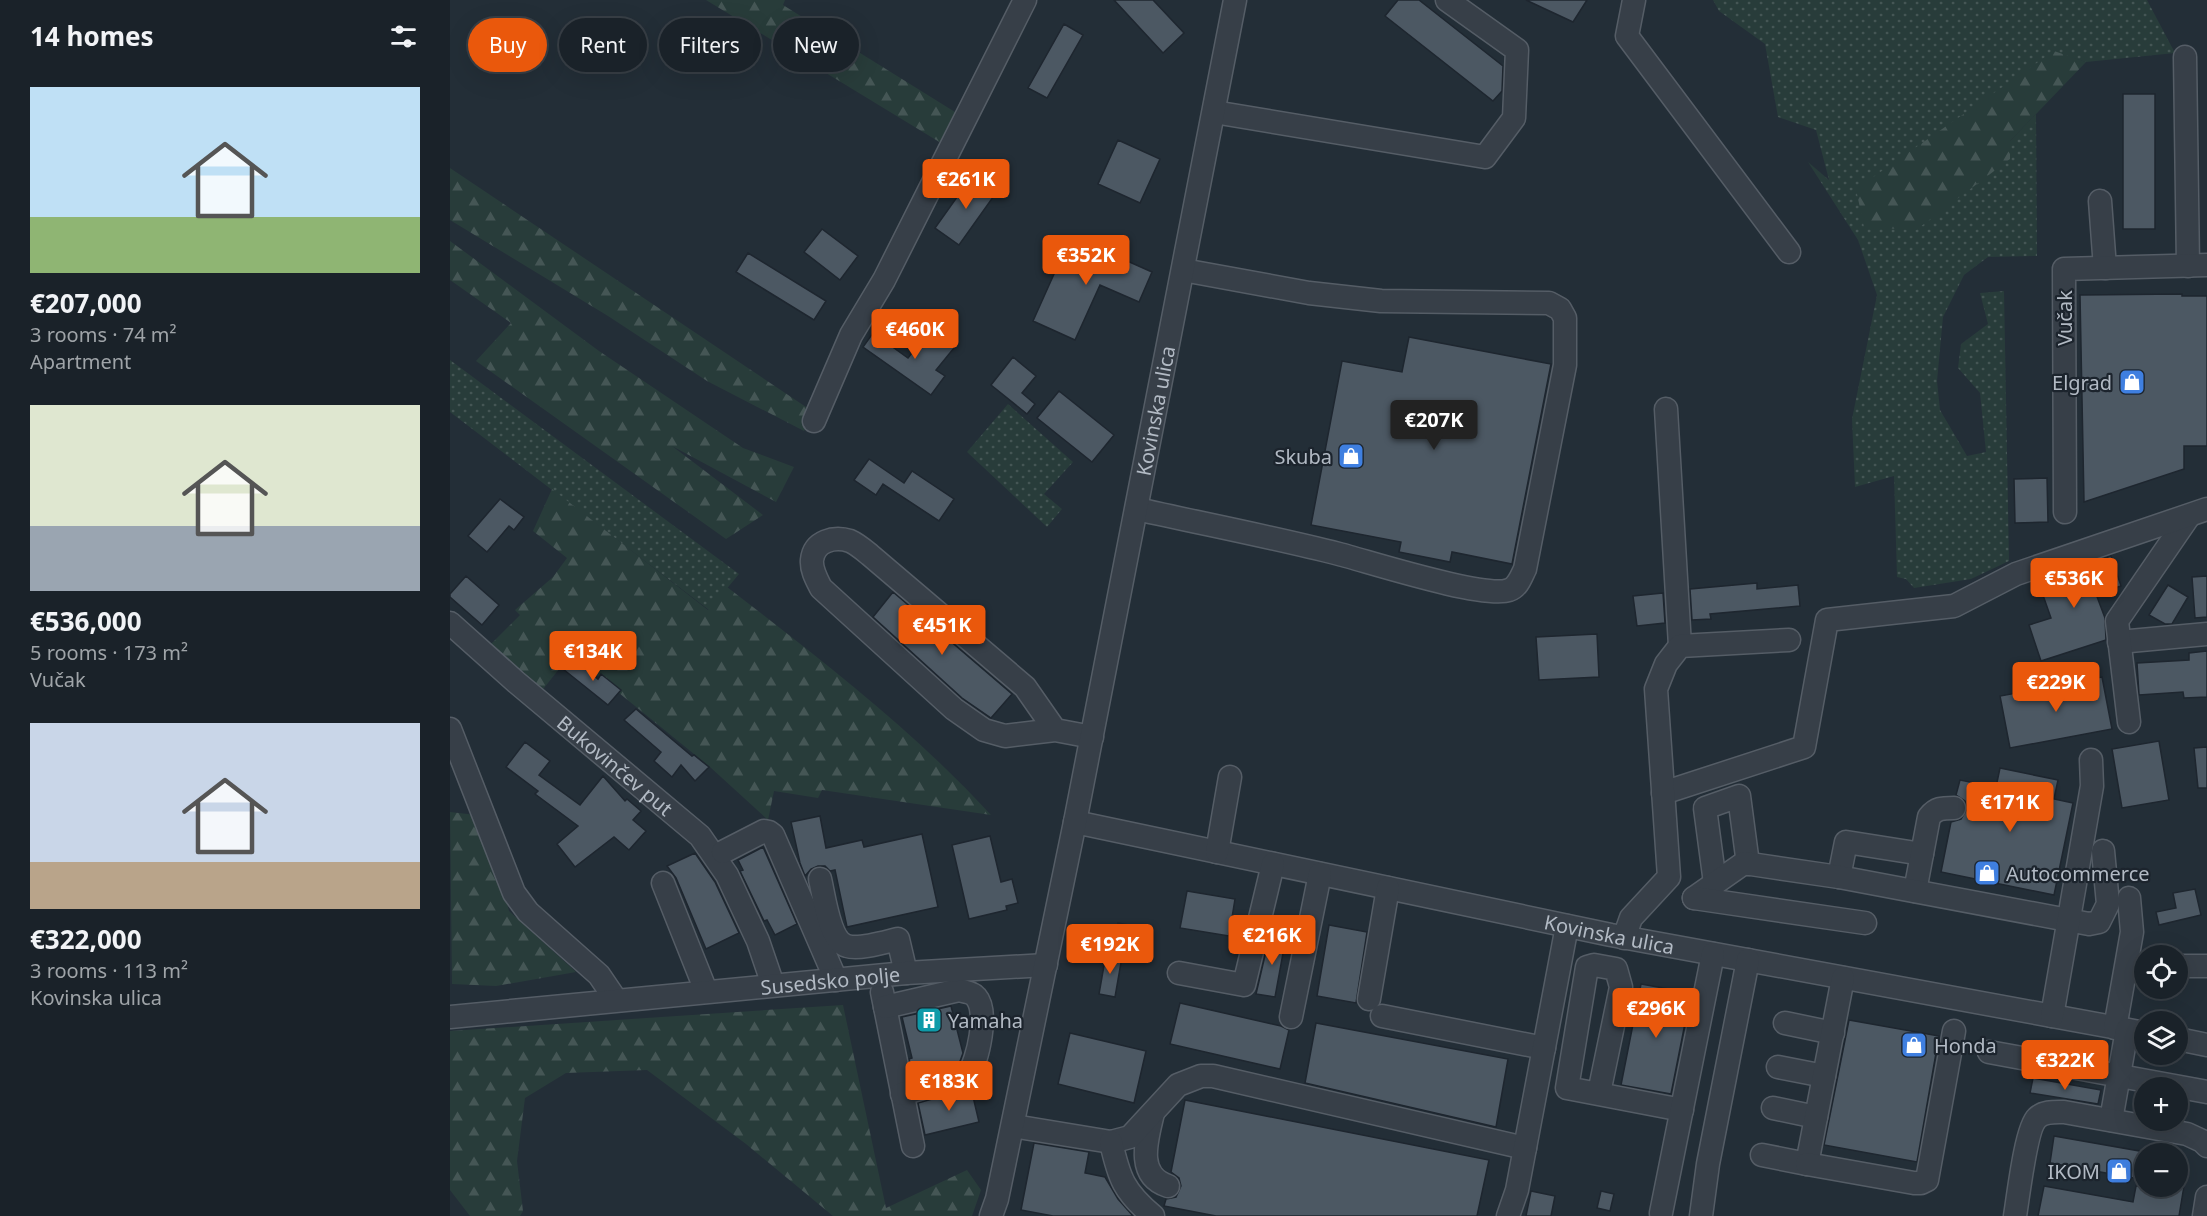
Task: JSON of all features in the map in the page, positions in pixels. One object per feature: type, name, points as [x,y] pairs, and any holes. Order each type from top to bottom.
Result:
[{"type":"street","points":[[814,422],[851,335],[884,280],[1024,0]]},
{"type":"street","name":"Kovinska ulica","points":[[994,1208],[1075,822],[1235,0]]},
{"type":"street","points":[[1214,112],[1485,157],[1514,118],[1517,50],[1447,0]]},
{"type":"street","points":[[1634,0],[1627,36],[1789,252]]},
{"type":"street","points":[[2185,57],[2197,265]]},
{"type":"street","points":[[2100,201],[2105,268]]},
{"type":"street","name":"Vučak","points":[[2065,512],[2064,269],[2197,265]]},
{"type":"street","points":[[1137,509],[1338,554],[1418,576],[1489,592],[1509,590],[1519,582],[1525,569],[1565,365],[1565,318],[1560,309],[1550,303],[1381,301],[1309,293],[1183,270]]},
{"type":"street","points":[[1624,938],[1631,918],[1669,877],[1656,689],[1666,664],[1680,646],[1666,410]]},
{"type":"street","points":[[1663,793],[1804,747],[1827,620],[1954,606],[2016,574],[2198,513]]},
{"type":"street","points":[[2129,722],[2117,621],[2198,513]]},
{"type":"street","points":[[1055,730],[1025,687],[870,555],[852,542],[839,539],[822,543],[815,551],[812,562],[814,574],[821,588],[954,709],[984,730],[1005,736],[1055,730],[1092,736]]},
{"type":"street","name":"Bukovinčev put","points":[[450,623],[516,682],[700,836],[727,875],[758,941],[773,985]]},
{"type":"street","points":[[2119,642],[2207,634]]},
{"type":"street","points":[[1680,646],[1789,640]]},
{"type":"street","points":[[450,729],[514,893],[528,912],[599,975],[616,1000]]},
{"type":"street","points":[[2052,1016],[2092,786],[2091,760]]},
{"type":"street","points":[[1217,852],[1230,777]]},
{"type":"street","points":[[1715,883],[1705,808],[1739,796],[1748,864]]},
{"type":"street","points":[[1915,891],[1929,817],[1934,810],[1954,808]]},
{"type":"street","name":"Kovinska ulica","points":[[1075,822],[1624,938],[2129,1030]]},
{"type":"street","points":[[723,852],[764,831],[773,835],[836,980]]},
{"type":"street","points":[[1839,877],[1846,842],[1922,854]]},
{"type":"street","points":[[1865,922],[1694,898],[1744,863],[1839,877],[2088,924],[2099,922],[2108,904],[2103,851]]},
{"type":"street","points":[[1179,973],[1244,985],[1273,864]]},
{"type":"street","points":[[1291,1017],[1320,874]]},
{"type":"street","points":[[820,879],[831,924],[839,941],[846,946],[855,946],[898,939],[906,973]]},
{"type":"street","points":[[663,883],[706,991]]},
{"type":"street","points":[[1388,888],[1376,1007],[1544,1048]]},
{"type":"street","points":[[2129,898],[2134,955]]},
{"type":"street","points":[[1508,1216],[1517,1190],[1567,926]]},
{"type":"street","points":[[1594,965],[1600,933]]},
{"type":"street","points":[[1661,1213],[1713,954]]},
{"type":"street","points":[[1701,1216],[1707,1164],[1748,960]]},
{"type":"street","points":[[1599,1093],[1621,987],[1616,969],[1594,965],[1587,967],[1567,1088],[1682,1110]]},
{"type":"street","name":"Susedsko polje","points":[[450,1017],[906,973],[1046,966]]},
{"type":"street","points":[[2188,966],[2207,966]]},
{"type":"street","points":[[879,976],[912,1146]]},
{"type":"street","points":[[1807,1164],[1843,978]]},
{"type":"street","points":[[2111,1120],[2129,1030],[2134,978]]},
{"type":"street","points":[[885,1006],[959,990],[971,993],[977,998],[983,1011],[974,1067],[968,1075],[902,1094]]},
{"type":"street","points":[[1785,1023],[1833,1033]]},
{"type":"street","points":[[1762,1155],[1921,1184],[1927,1180],[1954,1031]]},
{"type":"street","points":[[2188,1042],[2207,1045]]},
{"type":"street","points":[[1989,1052],[2207,1092]]},
{"type":"street","points":[[1778,1067],[1824,1076]]},
{"type":"street","points":[[1013,1126],[1111,1142],[1130,1137],[1178,1085],[1201,1076],[1213,1076],[1525,1148]]},
{"type":"street","points":[[1773,1108],[1816,1117]]},
{"type":"street","points":[[1153,1111],[1148,1138],[1147,1166],[1158,1183],[1168,1186]]},
{"type":"street","points":[[2015,1216],[2030,1131],[2037,1118],[2053,1111],[2187,1134],[2194,1136],[2207,1146]]},
{"type":"street","points":[[1111,1142],[1118,1173],[1126,1190],[1153,1216]]},
{"type":"street","points":[[1493,1216],[1500,1196],[1507,1190],[1517,1190]]},
{"type":"street","points":[[2204,1216],[2207,1197]]},
{"type":"green space","points":[[706,0],[785,0],[783,5],[804,18],[773,18],[773,41],[761,33],[761,18],[736,18]]},
{"type":"green space","points":[[1713,0],[2147,0],[2175,53],[2086,62],[2054,52],[2010,141],[2036,114],[2037,256],[1988,257],[1964,275],[1943,317],[1937,381],[1940,410],[1967,456],[1986,452],[1980,393],[1958,368],[1961,344],[1988,324],[1980,293],[2004,291],[2009,561],[1971,579],[1914,588],[1906,579],[1897,577],[1894,476],[1855,487],[1852,419],[1877,295],[1858,240],[1808,162],[1829,180],[1816,130],[1778,117],[1765,44],[1719,11]]},
{"type":"green space","points":[[2054,51],[2086,62],[2010,141],[2010,159],[1916,230],[1864,227],[1856,189]]},
{"type":"green space","points":[[859,52],[955,112],[941,143],[824,72],[859,72]]},
{"type":"green space","points":[[450,168],[815,413],[804,431],[707,381],[608,316],[450,220]]},
{"type":"green space","points":[[450,241],[599,351],[743,448],[794,467],[776,502],[672,446],[763,515],[726,539],[476,361],[511,323],[450,280]]},
{"type":"green space","points":[[450,360],[739,574],[709,610],[450,412]]},
{"type":"green space","points":[[1008,404],[1073,462],[1044,494],[1062,509],[1047,527],[967,452]]},
{"type":"green space","points":[[552,489],[708,610],[727,587],[864,695],[961,783],[991,815],[822,790],[818,798],[774,791],[768,820],[710,767],[571,654],[540,693],[487,648],[520,615],[515,610],[553,577],[567,558],[533,531]]},
{"type":"green space","points":[[450,812],[485,816],[509,911],[576,972],[496,986],[452,984]]},
{"type":"green space","points":[[843,1005],[886,1208],[967,1170],[981,1190],[972,1216],[833,1216],[746,1144],[647,1070],[566,1073],[525,1098],[517,1161],[523,1211],[520,1216],[470,1216],[450,1190],[450,1031]]},
{"type":"building","points":[[1114,0],[1153,0],[1184,33],[1163,53]]},
{"type":"building","points":[[1398,0],[1419,0],[1503,66],[1502,91],[1493,101],[1385,16]]},
{"type":"building","points":[[1526,0],[1587,0],[1573,22]]},
{"type":"building","points":[[1064,24],[1083,35],[1047,98],[1028,88]]},
{"type":"building","points":[[2123,94],[2155,94],[2155,229],[2123,229]]},
{"type":"building","points":[[1118,140],[1160,159],[1140,203],[1098,184]]},
{"type":"building","points":[[972,176],[996,193],[959,245],[935,228]]},
{"type":"building","points":[[822,229],[858,256],[840,280],[804,252]]},
{"type":"building","points":[[1071,236],[1152,272],[1139,302],[1100,285],[1075,340],[1033,321]]},
{"type":"building","points":[[748,253],[826,301],[814,320],[736,272]]},
{"type":"building","name":"Elgrad","points":[[2182,294],[2182,296],[2207,296],[2207,446],[2184,446],[2184,469],[2084,502],[2080,295]]},
{"type":"building","points":[[930,330],[954,348],[936,370],[945,376],[931,395],[863,347],[873,333],[908,358]]},
{"type":"building","points":[[1409,337],[1551,364],[1512,564],[1452,552],[1450,562],[1399,552],[1401,542],[1311,525],[1342,361],[1402,372]]},
{"type":"building","points":[[1013,357],[1036,376],[1022,393],[1035,404],[1027,414],[991,385]]},
{"type":"building","points":[[1059,391],[1114,435],[1092,462],[1037,418]]},
{"type":"building","points":[[869,459],[904,483],[912,471],[954,499],[939,521],[883,484],[876,495],[854,480]]},
{"type":"building","points":[[2047,478],[2048,522],[2015,523],[2014,479]]},
{"type":"building","points":[[500,499],[524,517],[514,530],[509,526],[487,552],[468,536]]},
{"type":"building","points":[[2111,556],[2121,586],[2096,594],[2105,618],[2106,640],[2041,661],[2029,625],[2051,618],[2038,581]]},
{"type":"building","points":[[466,576],[499,605],[482,625],[450,597],[450,594]]},
{"type":"building","points":[[2207,576],[2207,617],[2195,618],[2192,577]]},
{"type":"building","points":[[1757,583],[1757,589],[1798,585],[1800,606],[1710,614],[1711,619],[1692,620],[1690,589]]},
{"type":"building","points":[[2168,585],[2188,597],[2172,624],[2165,624],[2149,615]]},
{"type":"building","points":[[893,592],[1012,694],[991,718],[962,698],[873,617]]},
{"type":"building","points":[[1663,593],[1665,623],[1637,626],[1633,596]]},
{"type":"building","points":[[1597,634],[1599,677],[1539,680],[1536,637]]},
{"type":"building","points":[[2207,651],[2207,697],[2184,698],[2183,692],[2139,695],[2137,663],[2189,660],[2189,653]]},
{"type":"building","points":[[572,658],[598,679],[601,674],[621,690],[608,705],[563,669]]},
{"type":"building","points":[[2102,677],[2112,729],[2010,748],[2000,696]]},
{"type":"building","points":[[636,709],[692,756],[694,755],[709,767],[695,781],[681,765],[672,777],[654,761],[661,752],[624,720]]},
{"type":"building","points":[[2159,741],[2169,800],[2122,808],[2112,749]]},
{"type":"building","points":[[525,742],[550,761],[539,775],[580,805],[603,776],[625,801],[627,799],[641,811],[633,820],[646,831],[629,850],[614,837],[575,867],[557,844],[578,826],[535,794],[538,791],[506,767]]},
{"type":"building","points":[[2207,747],[2207,788],[2198,788],[2194,748]]},
{"type":"building","points":[[2000,768],[2058,780],[2054,799],[2073,803],[2054,895],[1941,872],[1951,822],[1961,819],[1967,809],[1965,801],[1956,795],[1960,780],[1996,787]]},
{"type":"building","points":[[820,816],[826,848],[862,840],[864,847],[922,834],[938,907],[847,927],[835,870],[830,871],[825,866],[818,866],[811,869],[805,876],[800,863],[791,822]]},
{"type":"building","points":[[990,836],[1001,882],[1012,879],[1018,903],[1006,906],[1007,910],[969,919],[952,845]]},
{"type":"building","points":[[763,847],[797,924],[775,935],[767,920],[764,921],[740,871],[743,870],[738,860]]},
{"type":"building","points":[[695,853],[715,882],[739,933],[706,949],[676,878],[667,866]]},
{"type":"building","points":[[2195,889],[2201,915],[2159,925],[2156,912],[2176,908],[2173,893]]},
{"type":"building","points":[[1187,891],[1235,899],[1229,936],[1180,928]]},
{"type":"building","points":[[1118,923],[1134,926],[1129,956],[1113,953]]},
{"type":"building","points":[[1329,925],[1367,932],[1356,1003],[1317,996]]},
{"type":"building","points":[[1270,934],[1286,937],[1275,997],[1256,994]]},
{"type":"building","points":[[1106,954],[1122,957],[1115,997],[1099,994]]},
{"type":"building","points":[[1641,984],[1691,993],[1671,1094],[1621,1085]]},
{"type":"building","points":[[1180,1003],[1281,1026],[1289,1030],[1280,1069],[1170,1044]]},
{"type":"building","points":[[951,1006],[963,1053],[959,1064],[913,1077],[909,1059],[912,1058],[902,1017]]},
{"type":"building","points":[[1849,1020],[1939,1036],[1917,1162],[1824,1145]]},
{"type":"building","points":[[1316,1023],[1508,1059],[1496,1127],[1305,1083]]},
{"type":"building","points":[[1070,1033],[1146,1051],[1134,1103],[1058,1084]]},
{"type":"building","points":[[2033,1078],[2101,1090],[2098,1104],[2030,1093]]},
{"type":"building","points":[[971,1088],[979,1122],[925,1135],[918,1103]]},
{"type":"building","points":[[1185,1100],[1489,1160],[1477,1216],[1216,1216],[1164,1206],[1166,1199],[1176,1197],[1181,1186],[1179,1178],[1171,1172]]},
{"type":"building","points":[[2054,1136],[2134,1150],[2134,1178],[2050,1163]]},
{"type":"building","points":[[1034,1143],[1089,1152],[1085,1173],[1105,1177],[1118,1199],[1133,1216],[1053,1216],[1021,1210]]},
{"type":"building","points":[[2044,1186],[2133,1202],[2134,1197],[2182,1197],[2179,1216],[2038,1216]]},
{"type":"building","points":[[1531,1191],[1555,1196],[1551,1216],[1526,1216]]},
{"type":"building","points":[[1601,1191],[1614,1194],[1610,1211],[1597,1208]]},
{"type":"place","name":"Elgrad","points":[[2132,382]]},
{"type":"place","name":"Skuba","points":[[1351,456]]},
{"type":"place","name":"Autocommerce","points":[[1987,873]]},
{"type":"place","name":"Yamaha","points":[[929,1020]]},
{"type":"place","name":"Honda","points":[[1914,1045]]},
{"type":"place","name":"IKOM","points":[[2119,1171]]}]
